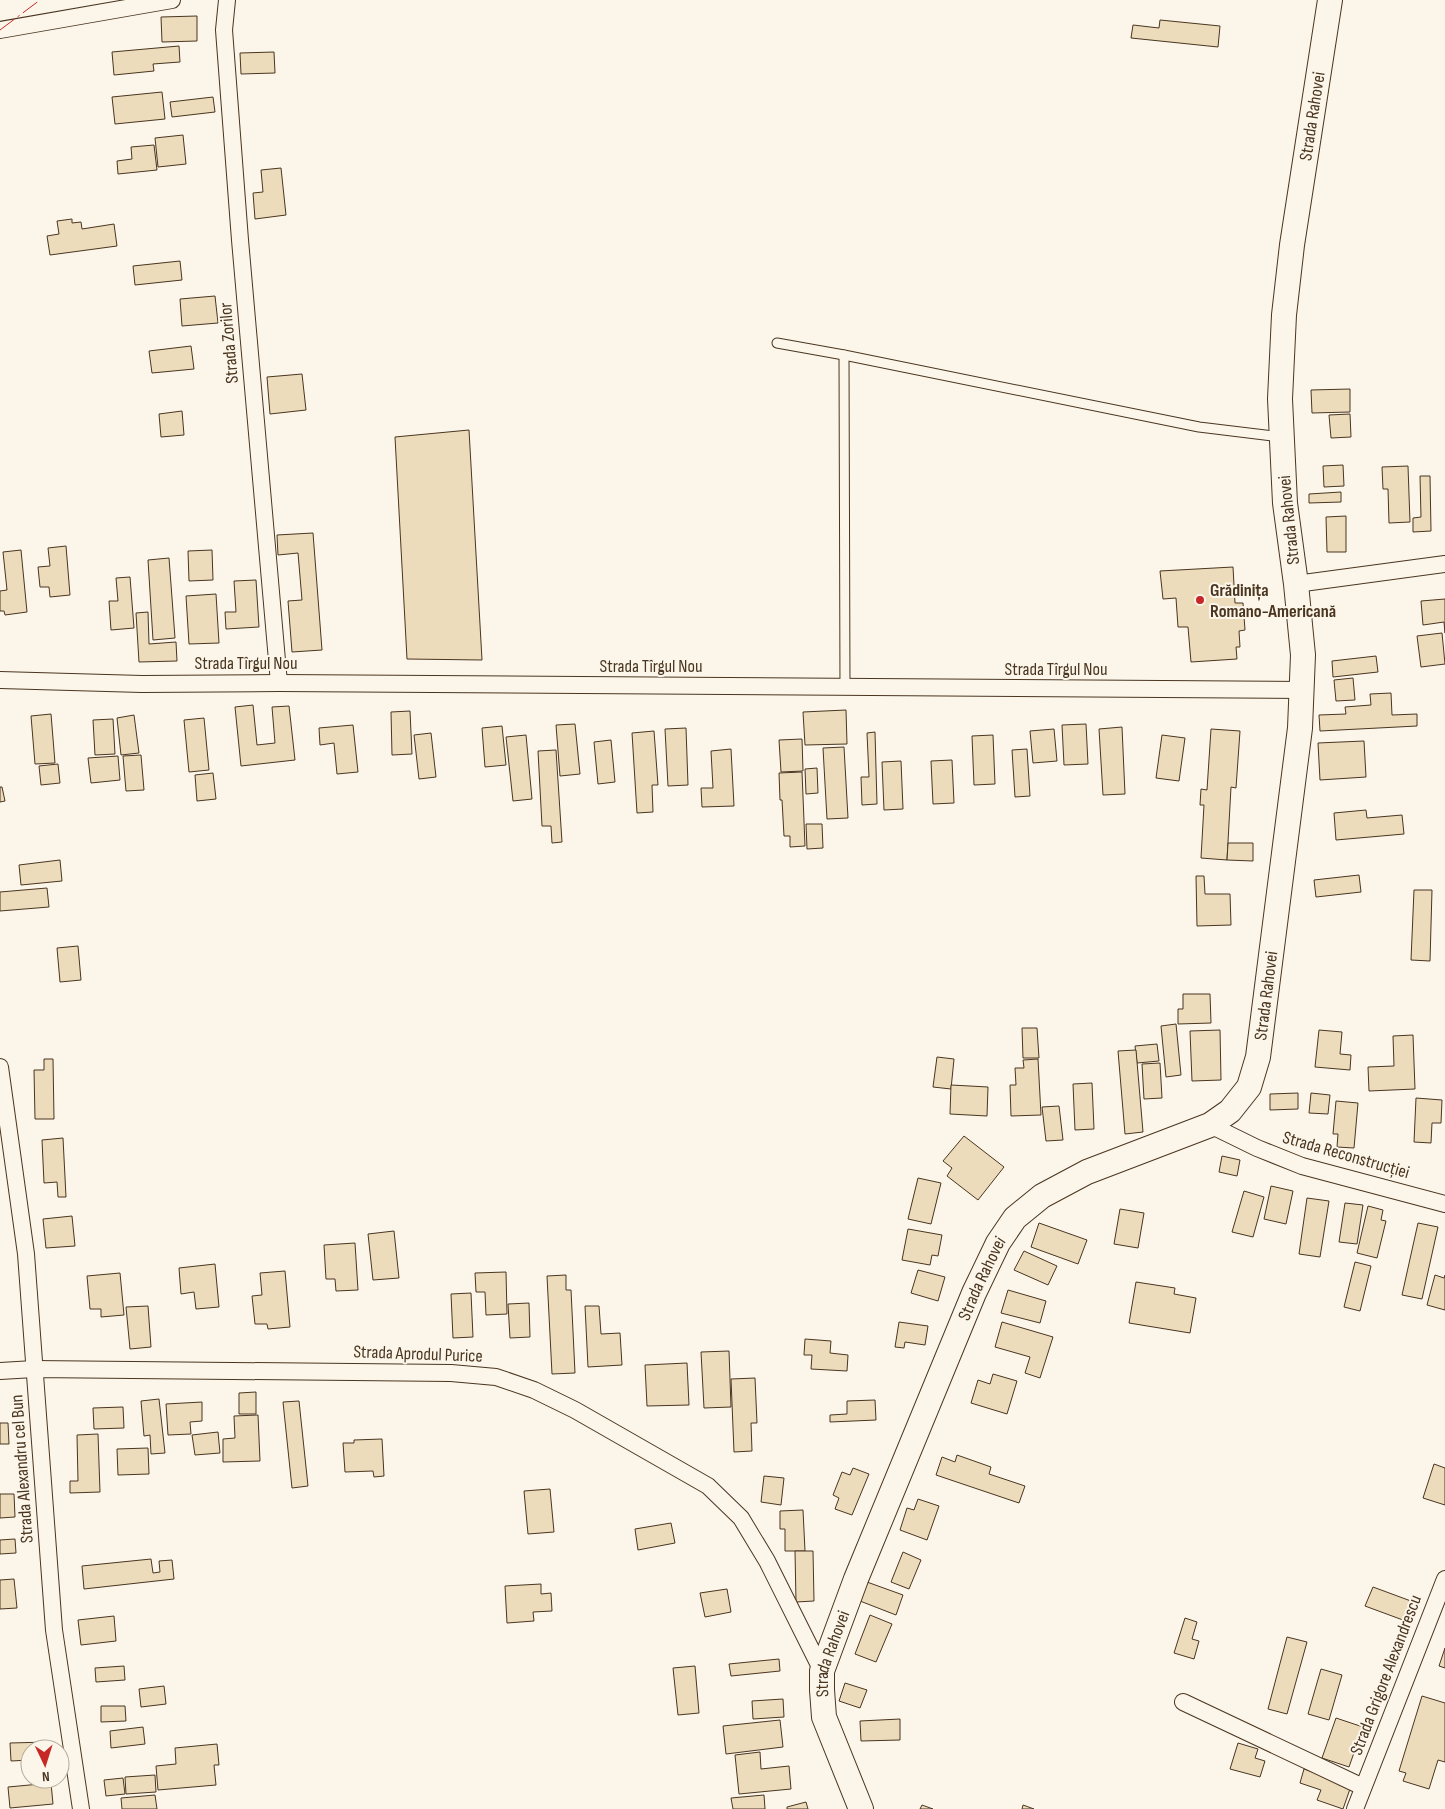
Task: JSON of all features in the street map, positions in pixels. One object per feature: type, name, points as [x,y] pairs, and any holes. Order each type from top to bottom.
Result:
[{"type":"main road","name":"Strada Rahovei","points":[[861,1809],[824,1717],[822,1671],[856,1579],[974,1293],[998,1243],[1015,1218],[1042,1196],[1087,1172],[1210,1125],[1230,1111],[1249,1087],[1258,1057],[1300,728],[1303,690],[1303,655],[1285,503],[1281,437],[1280,399],[1284,315],[1292,245],[1330,0]]},
{"type":"street","points":[[0,30],[172,0]]},
{"type":"street","name":"Strada Zorilor","points":[[227,0],[224,30],[240,240],[279,683]]},
{"type":"street","points":[[1296,584],[1445,564]]},
{"type":"street","name":"Strada Tîrgul Nou","points":[[0,680],[142,684],[279,683],[1303,690]]},
{"type":"street","name":"Strada Alexandru cel Bun","points":[[0,1067],[26,1254],[54,1630],[81,1809]]},
{"type":"street","name":"Strada Reconstrucției","points":[[1210,1125],[1257,1148],[1302,1166],[1445,1204]]},
{"type":"street","name":"Strada Aprodul Purice","points":[[0,1371],[451,1372],[496,1377],[534,1390],[575,1410],[708,1486],[741,1518],[767,1561],[822,1671]]},
{"type":"street","name":"Strada Grigore Alexandrescu","points":[[1355,1809],[1445,1578]]},
{"type":"street","name":"Strada Grigore Alexandrescu","points":[[1184,1702],[1363,1787]]},
{"type":"lane","points":[[776,343],[844,354],[1199,427],[1281,437]]},
{"type":"lane","points":[[844,354],[845,687]]},
{"type":"building","points":[[197,16],[197,41],[162,42],[161,17]]},
{"type":"building","points":[[1160,20],[1220,26],[1218,47],[1131,38],[1133,25],[1159,28]]},
{"type":"building","points":[[179,46],[180,62],[153,64],[154,71],[114,75],[112,52]]},
{"type":"building","points":[[274,52],[275,73],[241,74],[240,53]]},
{"type":"building","points":[[162,92],[165,119],[115,124],[112,97]]},
{"type":"building","points":[[213,97],[215,112],[172,117],[170,102]]},
{"type":"building","points":[[183,135],[186,164],[158,167],[155,138]]},
{"type":"building","points":[[154,145],[157,170],[118,174],[117,161],[132,159],[131,147]]},
{"type":"building","points":[[281,168],[286,215],[255,219],[253,193],[263,192],[261,170]]},
{"type":"building","points":[[72,219],[72,223],[81,222],[82,229],[114,224],[117,246],[50,255],[47,236],[59,234],[57,221]]},
{"type":"building","points":[[180,261],[182,280],[135,285],[133,266]]},
{"type":"building","points":[[215,296],[218,323],[182,326],[180,299]]},
{"type":"building","points":[[191,346],[194,369],[152,373],[149,351]]},
{"type":"building","points":[[302,374],[306,410],[270,414],[267,377]]},
{"type":"building","points":[[1350,389],[1350,412],[1312,413],[1311,390]]},
{"type":"building","points":[[182,411],[184,435],[161,437],[159,414]]},
{"type":"building","points":[[1350,414],[1351,437],[1331,438],[1329,415]]},
{"type":"building","points":[[469,430],[482,660],[407,659],[395,437]]},
{"type":"building","points":[[1343,465],[1344,486],[1324,487],[1323,466]]},
{"type":"building","points":[[1408,466],[1410,522],[1389,523],[1388,489],[1383,489],[1382,467]]},
{"type":"building","points":[[1420,476],[1430,476],[1431,531],[1413,532],[1413,518],[1421,517]]},
{"type":"building","points":[[1341,492],[1341,502],[1309,503],[1309,494]]},
{"type":"building","points":[[1346,516],[1346,552],[1327,552],[1326,517]]},
{"type":"building","points":[[313,533],[322,650],[292,652],[288,601],[302,600],[298,553],[278,555],[277,535]]},
{"type":"building","points":[[66,546],[70,595],[50,597],[49,587],[40,587],[38,567],[50,566],[48,548]]},
{"type":"building","points":[[21,550],[27,612],[5,615],[4,611],[0,611],[0,591],[7,590],[3,552]]},
{"type":"building","points":[[212,550],[213,580],[189,581],[188,551]]},
{"type":"building","points":[[169,558],[175,638],[153,640],[148,560]]},
{"type":"building","name":"Grădinița Romano-Americană","points":[[1233,567],[1235,603],[1243,603],[1245,630],[1239,631],[1240,647],[1236,647],[1237,659],[1191,662],[1188,627],[1178,627],[1176,598],[1163,599],[1160,571]]},
{"type":"building","points":[[130,577],[134,628],[111,630],[109,601],[118,601],[116,578]]},
{"type":"building","points":[[256,580],[259,627],[226,629],[225,612],[236,612],[234,581]]},
{"type":"building","points":[[216,594],[219,643],[189,644],[186,596]]},
{"type":"building","points":[[1445,599],[1445,633],[1444,622],[1423,625],[1421,601]]},
{"type":"building","points":[[148,612],[149,644],[176,642],[177,661],[139,662],[136,613]]},
{"type":"building","points":[[1442,633],[1445,664],[1421,667],[1417,636]]},
{"type":"building","points":[[1376,656],[1378,672],[1333,677],[1332,661]]},
{"type":"building","points":[[1353,678],[1355,700],[1336,701],[1334,680]]},
{"type":"building","points":[[1391,693],[1392,715],[1417,714],[1417,726],[1320,731],[1319,715],[1346,714],[1345,707],[1371,705],[1370,694]]},
{"type":"building","points":[[253,705],[257,745],[275,743],[272,707],[289,706],[295,760],[241,766],[235,707]]},
{"type":"building","points":[[846,710],[847,744],[805,745],[803,712]]},
{"type":"building","points":[[410,711],[412,754],[392,755],[391,712]]},
{"type":"building","points":[[51,714],[55,763],[35,764],[31,716]]},
{"type":"building","points":[[134,715],[139,753],[121,755],[117,718]]},
{"type":"building","points":[[204,718],[209,770],[189,772],[184,720]]},
{"type":"building","points":[[113,719],[115,754],[95,755],[93,720]]},
{"type":"building","points":[[575,724],[580,774],[560,776],[556,725]]},
{"type":"building","points":[[1086,724],[1088,764],[1064,765],[1062,725]]},
{"type":"building","points":[[353,725],[358,772],[337,774],[334,743],[320,745],[319,728]]},
{"type":"building","points":[[502,726],[506,765],[485,767],[482,728]]},
{"type":"building","points":[[1122,727],[1125,794],[1103,795],[1099,729]]},
{"type":"building","points":[[686,728],[688,785],[668,786],[665,729]]},
{"type":"building","points":[[1054,729],[1057,761],[1033,763],[1030,731]]},
{"type":"building","points":[[1211,729],[1240,731],[1236,788],[1231,787],[1227,860],[1201,858],[1204,805],[1200,805],[1201,789],[1207,790]]},
{"type":"building","points":[[654,731],[658,785],[652,785],[653,812],[637,813],[632,733]]},
{"type":"building","points":[[875,732],[877,804],[862,805],[861,777],[869,777],[867,733]]},
{"type":"building","points":[[431,733],[436,777],[419,779],[414,735]]},
{"type":"building","points":[[526,735],[532,799],[513,801],[506,737]]},
{"type":"building","points":[[993,735],[995,784],[974,785],[972,736]]},
{"type":"building","points":[[1162,735],[1185,738],[1179,781],[1156,778]]},
{"type":"building","points":[[802,739],[803,771],[781,772],[779,740]]},
{"type":"building","points":[[611,740],[615,782],[598,784],[594,742]]},
{"type":"building","points":[[1364,741],[1366,777],[1320,780],[1318,743]]},
{"type":"building","points":[[844,747],[848,818],[827,819],[823,748]]},
{"type":"building","points":[[731,749],[734,806],[702,807],[701,788],[713,788],[711,751]]},
{"type":"building","points":[[1027,749],[1030,796],[1015,797],[1012,750]]},
{"type":"building","points":[[556,750],[562,842],[552,843],[551,826],[542,826],[538,751]]},
{"type":"building","points":[[141,755],[144,790],[126,791],[123,756]]},
{"type":"building","points":[[118,756],[120,780],[91,783],[88,758]]},
{"type":"building","points":[[952,760],[954,803],[933,804],[931,761]]},
{"type":"building","points":[[901,761],[903,809],[884,810],[882,762]]},
{"type":"building","points":[[58,764],[60,783],[41,785],[39,766]]},
{"type":"building","points":[[817,768],[818,793],[806,794],[805,769]]},
{"type":"building","points":[[802,772],[805,846],[790,847],[790,836],[784,836],[779,773]]},
{"type":"building","points":[[213,773],[216,799],[197,801],[195,775]]},
{"type":"building","points":[[0,787],[2,787],[5,801],[0,802]]},
{"type":"building","points":[[1366,810],[1367,818],[1402,815],[1404,834],[1336,840],[1334,813]]},
{"type":"building","points":[[806,824],[822,824],[823,848],[807,849]]},
{"type":"building","points":[[1228,843],[1253,843],[1253,861],[1227,860]]},
{"type":"building","points":[[60,860],[62,881],[21,885],[19,865]]},
{"type":"building","points":[[1359,875],[1361,892],[1316,897],[1314,880]]},
{"type":"building","points":[[1196,876],[1204,876],[1205,894],[1230,894],[1231,925],[1197,926]]},
{"type":"building","points":[[47,888],[49,907],[0,911],[0,892]]},
{"type":"building","points":[[1414,890],[1432,890],[1430,961],[1411,960]]},
{"type":"building","points":[[78,946],[81,980],[60,982],[57,948]]},
{"type":"building","points":[[1183,994],[1210,994],[1211,1023],[1178,1024],[1178,1009],[1183,1009]]},
{"type":"building","points":[[1176,1024],[1181,1075],[1166,1077],[1161,1026]]},
{"type":"building","points":[[1022,1028],[1037,1028],[1039,1058],[1023,1058]]},
{"type":"building","points":[[1220,1030],[1221,1080],[1192,1081],[1190,1031]]},
{"type":"building","points":[[1319,1030],[1342,1032],[1340,1054],[1351,1055],[1350,1070],[1315,1067]]},
{"type":"building","points":[[1413,1035],[1415,1089],[1369,1091],[1368,1067],[1394,1066],[1393,1036]]},
{"type":"building","points":[[1157,1044],[1159,1061],[1137,1063],[1135,1046]]},
{"type":"building","points":[[1136,1050],[1143,1132],[1125,1134],[1118,1051]]},
{"type":"building","points":[[937,1057],[954,1059],[951,1089],[933,1087]]},
{"type":"building","points":[[44,1059],[53,1059],[54,1119],[35,1119],[34,1070],[44,1070]]},
{"type":"building","points":[[1038,1059],[1041,1115],[1011,1116],[1010,1085],[1016,1085],[1015,1068],[1024,1068],[1023,1060]]},
{"type":"building","points":[[1160,1063],[1162,1098],[1144,1099],[1142,1064]]},
{"type":"building","points":[[1092,1083],[1094,1129],[1075,1130],[1073,1084]]},
{"type":"building","points":[[951,1085],[988,1087],[987,1116],[950,1114]]},
{"type":"building","points":[[1298,1093],[1298,1109],[1270,1110],[1270,1094]]},
{"type":"building","points":[[1311,1093],[1330,1095],[1328,1114],[1309,1113]]},
{"type":"building","points":[[1416,1098],[1442,1100],[1441,1123],[1432,1123],[1431,1143],[1414,1142]]},
{"type":"building","points":[[1336,1101],[1358,1103],[1354,1148],[1337,1147],[1338,1134],[1333,1134]]},
{"type":"building","points":[[1059,1106],[1063,1140],[1046,1141],[1042,1107]]},
{"type":"building","points":[[964,1136],[1004,1167],[978,1200],[947,1176],[952,1168],[943,1161]]},
{"type":"building","points":[[63,1138],[66,1197],[58,1197],[57,1182],[44,1183],[42,1140]]},
{"type":"building","points":[[1222,1156],[1240,1160],[1237,1176],[1219,1172]]},
{"type":"building","points":[[918,1178],[941,1183],[931,1224],[908,1219]]},
{"type":"building","points":[[1271,1186],[1293,1191],[1286,1224],[1264,1219]]},
{"type":"building","points":[[1244,1191],[1264,1197],[1253,1237],[1232,1232]]},
{"type":"building","points":[[1307,1198],[1329,1201],[1320,1257],[1299,1254]]},
{"type":"building","points":[[1345,1203],[1363,1205],[1357,1244],[1339,1242]]},
{"type":"building","points":[[1368,1206],[1383,1210],[1381,1220],[1386,1221],[1377,1258],[1357,1253]]},
{"type":"building","points":[[1120,1209],[1144,1213],[1138,1248],[1114,1244]]},
{"type":"building","points":[[72,1216],[75,1246],[46,1248],[43,1219]]},
{"type":"building","points":[[1039,1223],[1087,1240],[1078,1264],[1031,1247]]},
{"type":"building","points":[[1418,1223],[1438,1227],[1422,1299],[1402,1295]]},
{"type":"building","points":[[908,1229],[942,1235],[938,1256],[932,1255],[930,1265],[902,1260]]},
{"type":"building","points":[[394,1231],[399,1278],[373,1280],[368,1234]]},
{"type":"building","points":[[355,1243],[358,1290],[336,1291],[335,1279],[326,1279],[324,1245]]},
{"type":"building","points":[[1024,1251],[1057,1266],[1048,1285],[1014,1270]]},
{"type":"building","points":[[1355,1262],[1371,1266],[1360,1311],[1344,1307]]},
{"type":"building","points":[[215,1264],[219,1307],[196,1309],[194,1292],[181,1294],[179,1268]]},
{"type":"building","points":[[918,1270],[945,1277],[938,1301],[911,1293]]},
{"type":"building","points":[[285,1271],[290,1327],[268,1329],[267,1324],[255,1324],[252,1296],[262,1295],[260,1273]]},
{"type":"building","points":[[506,1272],[507,1314],[486,1315],[485,1292],[476,1292],[475,1273]]},
{"type":"building","points":[[120,1273],[124,1315],[101,1317],[101,1309],[90,1309],[87,1276]]},
{"type":"building","points":[[566,1275],[566,1290],[571,1290],[575,1373],[552,1374],[547,1276]]},
{"type":"building","points":[[1435,1275],[1444,1278],[1445,1275],[1445,1310],[1427,1305]]},
{"type":"building","points":[[1136,1282],[1175,1288],[1174,1294],[1196,1298],[1190,1333],[1129,1323]]},
{"type":"building","points":[[1008,1290],[1046,1301],[1040,1323],[1001,1313]]},
{"type":"building","points":[[471,1293],[473,1337],[453,1338],[451,1294]]},
{"type":"building","points":[[529,1303],[530,1337],[510,1338],[508,1304]]},
{"type":"building","points":[[148,1306],[151,1347],[130,1349],[126,1307]]},
{"type":"building","points":[[585,1306],[599,1306],[601,1334],[620,1333],[622,1365],[588,1367]]},
{"type":"building","points":[[899,1322],[928,1326],[925,1345],[905,1342],[904,1348],[895,1347]]},
{"type":"building","points":[[1002,1322],[1053,1337],[1040,1378],[1025,1373],[1030,1357],[995,1347]]},
{"type":"building","points":[[805,1339],[831,1341],[830,1353],[848,1355],[847,1371],[811,1369],[812,1355],[804,1355]]},
{"type":"building","points":[[729,1351],[731,1407],[704,1408],[701,1352]]},
{"type":"building","points":[[687,1363],[689,1405],[647,1406],[645,1365]]},
{"type":"building","points":[[993,1374],[1017,1381],[1007,1414],[971,1403],[978,1380],[990,1384]]},
{"type":"building","points":[[755,1378],[757,1423],[751,1423],[752,1451],[734,1452],[731,1379]]},
{"type":"building","points":[[256,1392],[256,1414],[239,1414],[239,1393]]},
{"type":"building","points":[[159,1399],[165,1453],[151,1454],[150,1435],[144,1436],[141,1401]]},
{"type":"building","points":[[875,1400],[876,1420],[830,1422],[830,1415],[847,1414],[847,1401]]},
{"type":"building","points":[[299,1401],[308,1486],[292,1488],[283,1402]]},
{"type":"building","points":[[202,1402],[202,1421],[190,1422],[191,1434],[168,1435],[166,1404]]},
{"type":"building","points":[[123,1407],[124,1428],[94,1429],[93,1408]]},
{"type":"building","points":[[258,1415],[260,1461],[223,1462],[223,1439],[235,1438],[234,1416]]},
{"type":"building","points":[[0,1423],[8,1423],[9,1444],[0,1444]]},
{"type":"building","points":[[218,1432],[220,1453],[195,1455],[192,1435]]},
{"type":"building","points":[[98,1434],[100,1492],[70,1493],[70,1481],[78,1481],[77,1435]]},
{"type":"building","points":[[382,1439],[384,1476],[374,1477],[373,1471],[345,1472],[343,1443],[354,1443],[354,1440]]},
{"type":"building","points":[[148,1448],[149,1474],[118,1475],[117,1449]]},
{"type":"building","points":[[957,1455],[991,1467],[989,1474],[1025,1486],[1019,1503],[936,1475],[942,1457],[955,1462]]},
{"type":"building","points":[[1434,1464],[1445,1468],[1445,1505],[1423,1498]]},
{"type":"building","points":[[853,1468],[869,1474],[852,1515],[835,1509],[839,1498],[833,1495],[842,1472],[850,1475]]},
{"type":"building","points":[[764,1476],[784,1478],[781,1505],[761,1502]]},
{"type":"building","points":[[550,1489],[554,1532],[528,1534],[524,1491]]},
{"type":"building","points":[[0,1494],[14,1494],[15,1517],[0,1518]]},
{"type":"building","points":[[918,1499],[939,1506],[927,1540],[900,1530],[907,1508],[914,1510]]},
{"type":"building","points":[[803,1510],[805,1551],[785,1551],[785,1529],[780,1529],[780,1511]]},
{"type":"building","points":[[671,1523],[675,1543],[638,1550],[635,1529]]},
{"type":"building","points":[[15,1539],[16,1553],[0,1554],[0,1540]]},
{"type":"building","points":[[795,1551],[813,1551],[814,1601],[796,1602]]},
{"type":"building","points":[[903,1552],[921,1560],[909,1589],[891,1582]]},
{"type":"building","points":[[151,1559],[153,1573],[160,1572],[159,1561],[172,1560],[174,1579],[84,1589],[82,1566]]},
{"type":"building","points":[[14,1579],[17,1608],[0,1609],[0,1580]]},
{"type":"building","points":[[867,1582],[903,1595],[896,1615],[860,1601]]},
{"type":"building","points":[[541,1584],[541,1594],[551,1593],[552,1611],[533,1612],[534,1621],[507,1623],[505,1586]]},
{"type":"building","points":[[1373,1587],[1419,1604],[1411,1623],[1365,1606]]},
{"type":"building","points":[[727,1589],[731,1612],[705,1617],[700,1593]]},
{"type":"building","points":[[870,1615],[892,1624],[876,1662],[855,1654]]},
{"type":"building","points":[[114,1616],[116,1641],[81,1645],[78,1620]]},
{"type":"building","points":[[1185,1618],[1197,1622],[1192,1639],[1199,1641],[1194,1659],[1174,1653]]},
{"type":"building","points":[[1287,1637],[1307,1642],[1287,1714],[1268,1709]]},
{"type":"building","points":[[1445,1648],[1445,1668],[1439,1666]]},
{"type":"building","points":[[779,1659],[780,1671],[731,1676],[729,1664]]},
{"type":"building","points":[[124,1666],[125,1680],[96,1682],[95,1668]]},
{"type":"building","points":[[695,1666],[699,1713],[678,1715],[673,1668]]},
{"type":"building","points":[[1321,1669],[1342,1675],[1329,1720],[1308,1714]]},
{"type":"building","points":[[845,1683],[867,1690],[860,1708],[839,1701]]},
{"type":"building","points":[[164,1686],[166,1704],[141,1707],[139,1689]]},
{"type":"building","points":[[1422,1696],[1445,1703],[1445,1762],[1438,1760],[1429,1789],[1403,1781],[1406,1773],[1399,1771]]},
{"type":"building","points":[[783,1699],[784,1717],[753,1719],[752,1701]]},
{"type":"building","points":[[101,1706],[125,1706],[126,1721],[101,1722]]},
{"type":"building","points":[[1336,1718],[1363,1727],[1349,1767],[1322,1758]]},
{"type":"building","points":[[900,1719],[900,1740],[861,1741],[860,1721]]},
{"type":"building","points":[[780,1720],[783,1747],[726,1754],[723,1726]]},
{"type":"building","points":[[143,1727],[145,1744],[111,1748],[110,1731]]},
{"type":"building","points":[[10,1743],[20,1743],[20,1761],[11,1761]]},
{"type":"building","points":[[1238,1743],[1258,1749],[1255,1758],[1265,1761],[1260,1777],[1230,1769]]},
{"type":"building","points":[[217,1744],[219,1765],[214,1765],[216,1785],[158,1790],[156,1766],[176,1764],[175,1748]]},
{"type":"building","points":[[760,1752],[761,1769],[789,1766],[791,1789],[739,1794],[735,1755]]},
{"type":"building","points":[[1304,1769],[1351,1786],[1343,1809],[1317,1800],[1321,1790],[1300,1783]]},
{"type":"building","points":[[155,1775],[156,1792],[126,1794],[125,1777]]},
{"type":"building","points":[[123,1778],[125,1794],[106,1796],[104,1780]]},
{"type":"building","points":[[20,1786],[20,1789],[52,1789],[53,1804],[10,1808],[8,1787]]},
{"type":"building","points":[[155,1795],[157,1809],[122,1809],[121,1798]]},
{"type":"building","points":[[764,1795],[765,1809],[733,1809],[731,1798]]},
{"type":"building","points":[[806,1802],[808,1809],[787,1809],[787,1807]]},
{"type":"building","points":[[922,1805],[933,1809],[920,1809]]},
{"type":"building","points":[[1023,1805],[1034,1809],[1022,1809]]},
{"type":"power","points":[[0,30],[40,0]]},
{"type":"place","name":"Grădinița Romano-Americană","points":[[1200,600]]}]
